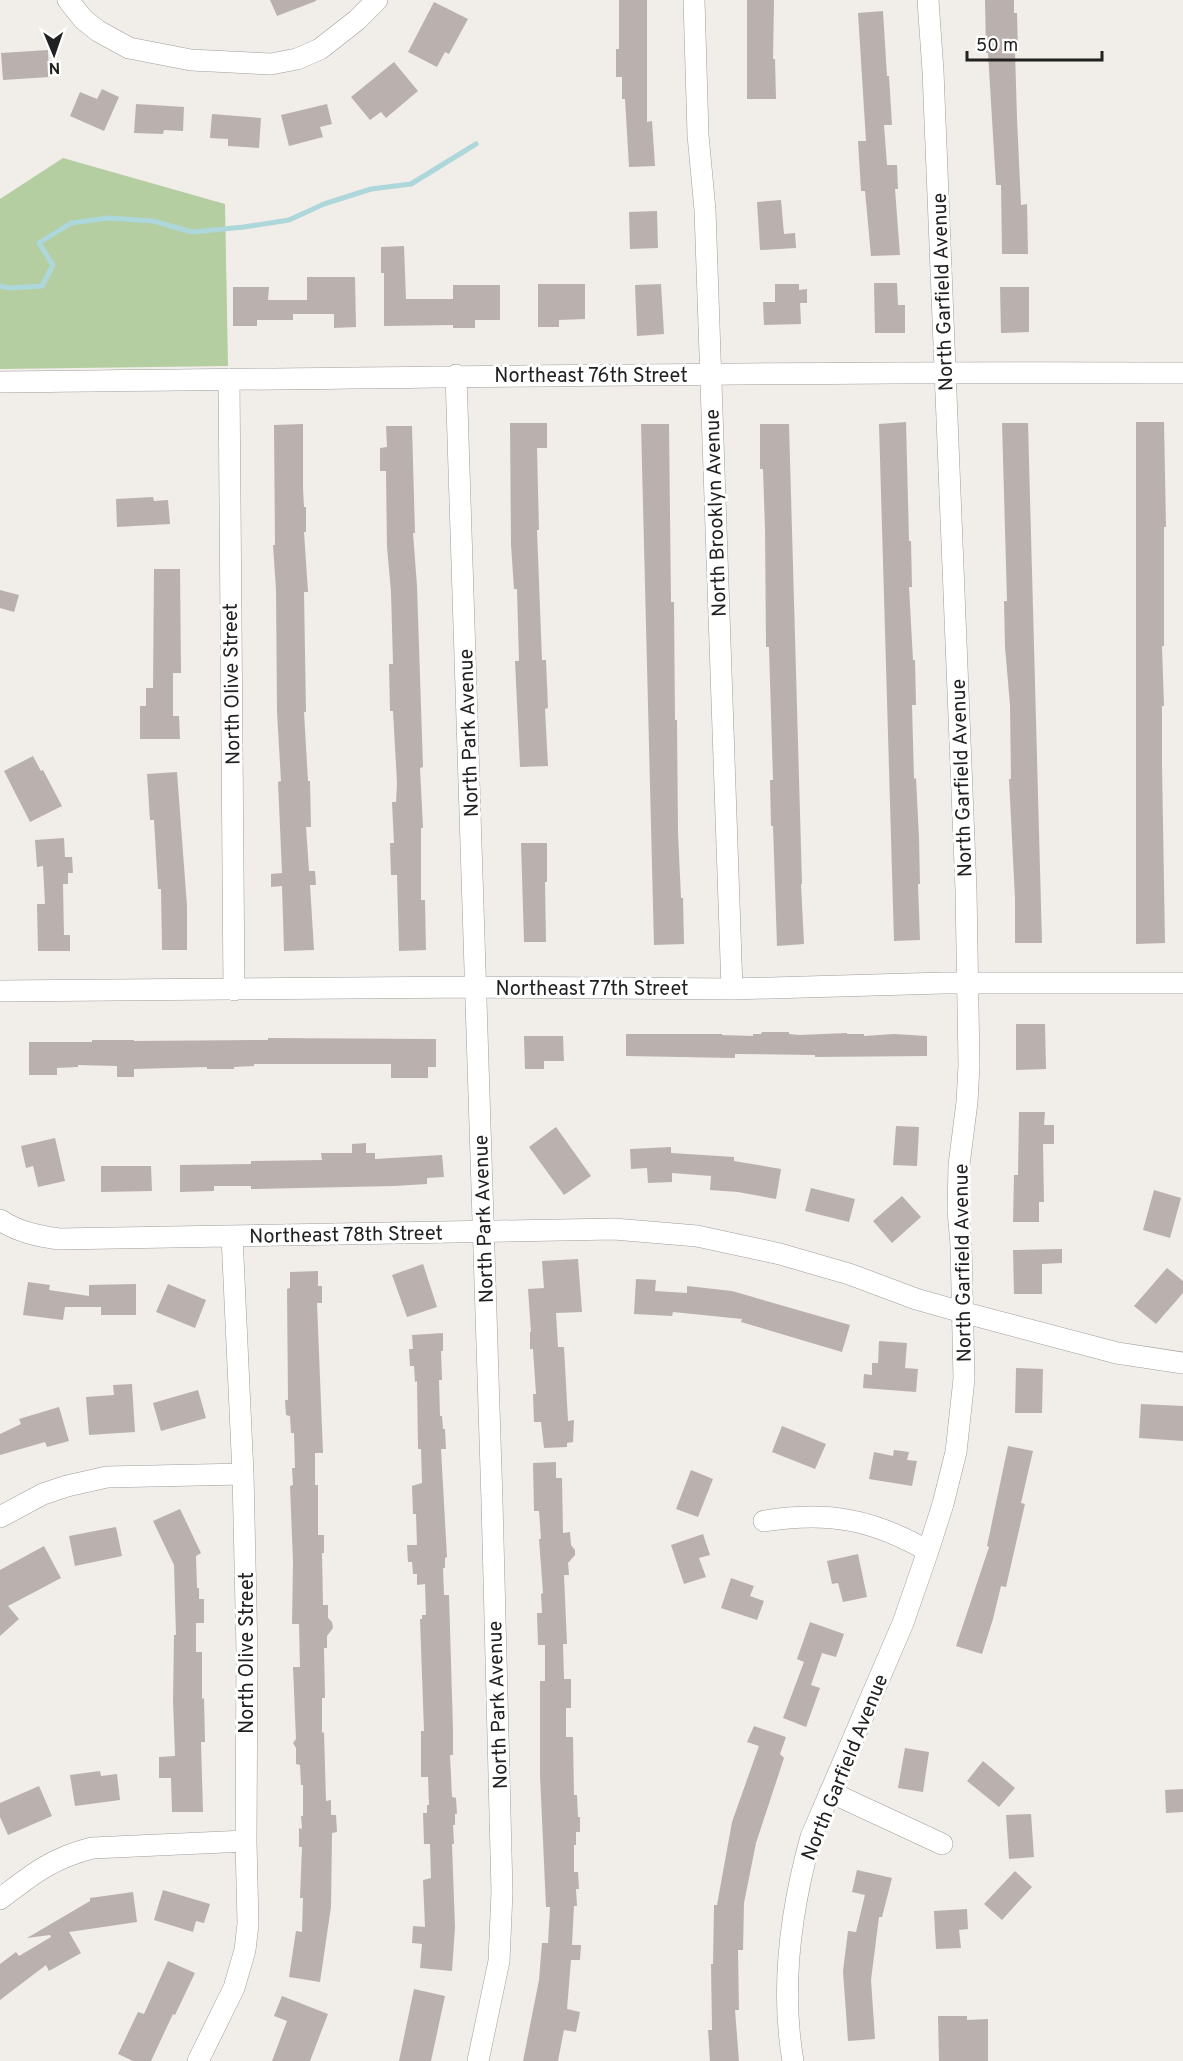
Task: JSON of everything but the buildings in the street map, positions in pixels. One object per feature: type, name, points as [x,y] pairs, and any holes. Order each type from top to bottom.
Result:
[{"type":"street","points":[[68,0],[83,19],[98,31],[129,48],[191,60],[272,64],[297,59],[320,49],[376,2]]},
{"type":"street","name":"North Brooklyn Avenue","points":[[694,0],[698,124],[705,210],[732,989]]},
{"type":"street","name":"North Garfield Avenue","points":[[793,2061],[788,1999],[789,1963],[794,1908],[811,1837],[903,1623],[928,1551],[956,1452],[963,1379],[961,1245],[958,1210],[959,1165],[969,1065],[966,890],[933,71],[928,0]]},
{"type":"street","name":"Northeast 76th Street","points":[[0,382],[456,375],[1183,373]]},
{"type":"street","name":"North Park Avenue","points":[[456,375],[502,1892],[499,1960],[478,2061]]},
{"type":"street","name":"North Olive Street","points":[[228,379],[234,990]]},
{"type":"street","name":"Northeast 77th Street","points":[[0,991],[476,987],[732,989],[968,983],[1183,983]]},
{"type":"street","name":"Northeast 78th Street","points":[[0,1220],[34,1236],[59,1239],[614,1229],[697,1236],[780,1254],[849,1274],[916,1299],[1117,1353],[1183,1363]]},
{"type":"street","name":"North Olive Street","points":[[198,2061],[234,1988],[248,1924],[247,1652],[243,1474],[232,1236]]},
{"type":"street","points":[[0,1517],[43,1494],[107,1477],[243,1474]]},
{"type":"street","points":[[764,1521],[788,1517],[851,1520],[878,1526],[928,1551]]},
{"type":"street","points":[[830,1792],[942,1844]]},
{"type":"street","points":[[0,1899],[39,1869],[76,1852],[92,1848],[246,1841]]},
{"type":"green space","points":[[63,158],[225,204],[228,366],[0,369],[0,199]]},
{"type":"waterway","points":[[0,286],[9,288],[42,286],[53,265],[39,243],[71,223],[108,218],[153,221],[192,232],[289,220],[324,204],[371,189],[411,184],[476,144]]}]
